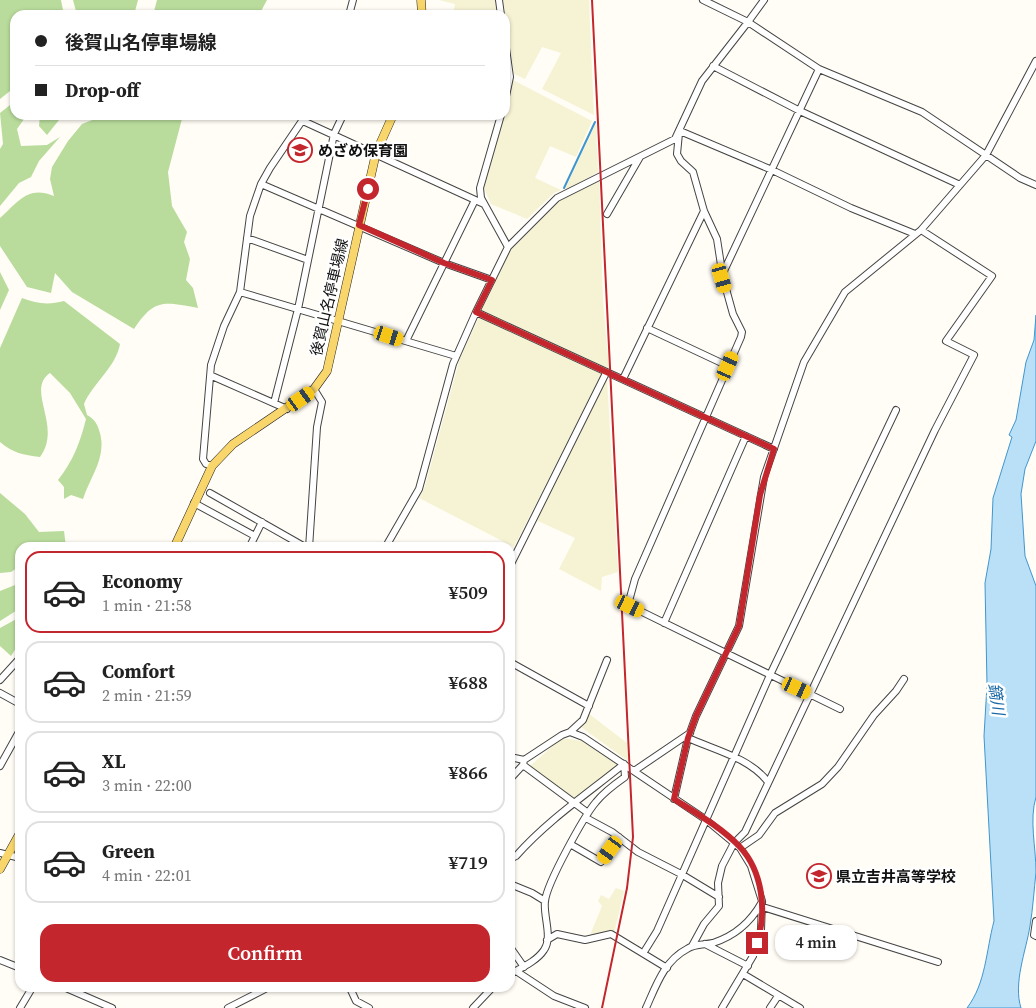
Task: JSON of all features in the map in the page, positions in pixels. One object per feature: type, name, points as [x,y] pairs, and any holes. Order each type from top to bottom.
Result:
[{"type":"main road","name":"後賀山名停車場線","points":[[177,542],[212,466],[233,444],[314,389],[327,371],[376,153],[391,120]]},
{"type":"main road","points":[[0,869],[4,854],[15,840]]},
{"type":"street","points":[[703,0],[748,22],[819,69],[922,112],[1020,178],[1036,185]]},
{"type":"street","points":[[764,0],[702,82],[680,132],[677,154],[681,161],[693,172],[704,211],[717,239],[722,274],[733,314],[742,332],[635,579],[628,601],[630,606],[840,709]]},
{"type":"street","points":[[674,799],[689,736],[741,619],[760,495],[804,362],[841,299],[851,287],[918,232],[986,155],[1036,61]]},
{"type":"street","points":[[713,66],[800,111],[960,185]]},
{"type":"street","points":[[722,274],[819,69]]},
{"type":"street","points":[[212,466],[206,464],[203,459],[213,358],[224,326],[240,292],[250,216],[261,184],[303,120]]},
{"type":"street","points":[[308,120],[484,204]]},
{"type":"street","points":[[274,403],[298,309],[334,134],[341,120]]},
{"type":"street","points":[[500,120],[480,188],[484,204],[508,247]]},
{"type":"street","points":[[388,542],[419,489],[456,356],[508,247],[550,202],[600,175],[670,142],[680,132]]},
{"type":"street","points":[[680,132],[772,170],[851,208],[918,232],[992,276],[946,341],[974,355],[931,439],[745,832],[734,843],[722,866],[718,883],[719,906],[704,924],[692,946]]},
{"type":"street","points":[[607,214],[640,157]]},
{"type":"street","points":[[261,184],[444,263],[492,280]]},
{"type":"street","points":[[406,341],[475,200]]},
{"type":"street","points":[[623,380],[704,211]]},
{"type":"street","points":[[247,238],[308,260]]},
{"type":"street","points":[[240,292],[456,356]]},
{"type":"street","points":[[476,312],[774,449]]},
{"type":"street","points":[[647,328],[728,366]]},
{"type":"street","points":[[515,556],[606,373]]},
{"type":"street","points":[[212,376],[287,409]]},
{"type":"street","points":[[308,542],[317,427],[322,402],[314,389]]},
{"type":"street","points":[[644,952],[657,931],[770,675],[896,410]]},
{"type":"street","points":[[664,623],[746,436]]},
{"type":"street","points":[[210,493],[297,542]]},
{"type":"street","points":[[194,503],[255,536]]},
{"type":"street","points":[[252,542],[262,522]]},
{"type":"street","points":[[515,773],[523,763],[562,735],[570,732],[583,720],[608,660]]},
{"type":"street","points":[[0,680],[15,664]]},
{"type":"street","points":[[515,665],[589,706]]},
{"type":"street","points":[[740,848],[759,835],[775,813],[822,784],[838,767],[874,715],[896,691],[904,679]]},
{"type":"street","points":[[0,693],[15,701]]},
{"type":"street","points":[[570,732],[583,737],[705,819],[740,848],[757,878],[763,904],[761,930],[748,966],[722,1008]]},
{"type":"street","points":[[689,736],[734,757],[757,771],[768,782]]},
{"type":"street","points":[[634,771],[689,736]]},
{"type":"street","points":[[0,766],[15,739]]},
{"type":"street","points":[[515,760],[523,763],[576,804],[587,816],[638,852],[681,874],[718,897]]},
{"type":"street","points":[[515,856],[552,819],[576,804],[624,764]]},
{"type":"street","points":[[515,972],[541,954],[547,940],[545,902],[551,884],[570,844],[596,802],[625,777],[624,764]]},
{"type":"street","points":[[570,844],[600,862],[619,837]]},
{"type":"street","points":[[515,887],[532,893],[545,902]]},
{"type":"street","points":[[646,1008],[656,983],[682,952],[692,946],[721,940],[739,930],[754,916],[763,904]]},
{"type":"street","points":[[763,904],[938,962]]},
{"type":"street","points":[[1036,921],[1034,935],[1036,936]]},
{"type":"street","points":[[547,940],[557,934],[585,940],[611,934],[644,952],[667,968]]},
{"type":"street","points":[[705,944],[748,966]]},
{"type":"street","points":[[515,954],[524,967]]},
{"type":"street","points":[[0,960],[15,966]]},
{"type":"street","points":[[515,974],[554,996],[585,1008]]},
{"type":"street","points":[[743,974],[791,1006],[800,1008]]},
{"type":"street","points":[[20,1008],[30,992]]},
{"type":"street","points":[[75,992],[112,1008]]},
{"type":"street","points":[[228,1008],[259,992]]},
{"type":"street","points":[[352,992],[356,1001],[369,1008]]},
{"type":"street","points":[[473,1008],[488,992]]},
{"type":"street","points":[[770,1008],[778,996]]},
{"type":"street","points":[[352,1008],[356,1001]]},
{"type":"shaded area","points":[[439,0],[496,0],[497,10],[454,10],[455,4]]},
{"type":"shaded area","points":[[503,0],[589,0],[594,115],[542,89],[561,53],[542,47],[525,79],[514,74],[510,47],[510,10],[504,10]]},
{"type":"shaded area","points":[[513,80],[592,121],[576,157],[550,146],[535,178],[561,190],[554,193],[527,219],[491,204],[483,186],[502,120],[510,120],[510,93]]},
{"type":"shaded area","points":[[596,123],[598,172],[566,190],[565,189]]},
{"type":"shaded area","points":[[599,179],[603,299],[609,371],[480,310],[510,251],[526,232],[556,203]]},
{"type":"shaded area","points":[[479,317],[603,372],[515,545],[515,542],[504,542],[419,498],[425,486],[460,358]]},
{"type":"shaded area","points":[[607,378],[618,572],[602,577],[601,591],[559,569],[575,538],[536,520]]},
{"type":"shaded area","points":[[588,713],[627,743],[628,761],[581,727]]},
{"type":"shaded area","points":[[562,738],[582,741],[619,766],[575,801],[530,766]]},
{"type":"shaded area","points":[[616,888],[624,891],[614,934],[590,935],[602,906],[598,901],[601,895],[609,899]]},
{"type":"green space","points":[[0,0],[61,0],[63,10],[10,10],[10,91],[0,99]]},
{"type":"green space","points":[[73,0],[138,0],[135,10],[76,10]]},
{"type":"green space","points":[[157,0],[267,0],[262,10],[154,10]]},
{"type":"green space","points":[[10,105],[10,120],[23,120],[17,129],[21,146],[47,145],[60,137],[39,161],[31,177],[19,183],[0,206],[0,149],[3,144],[0,113]]},
{"type":"green space","points":[[40,120],[59,120],[47,135],[39,126]]},
{"type":"green space","points":[[92,120],[182,120],[168,172],[172,206],[187,232],[184,242],[190,259],[186,280],[193,288],[198,308],[176,304],[154,307],[141,319],[134,329],[72,292],[55,273],[51,293],[27,287],[0,246],[0,218],[30,194],[37,192],[54,196],[50,179],[52,167],[68,141],[82,124]]},
{"type":"green space","points":[[0,272],[9,290],[0,310]]},
{"type":"green space","points":[[22,298],[43,303],[64,301],[120,344],[114,360],[84,404],[87,415],[95,421],[98,427],[101,448],[100,457],[83,499],[71,495],[64,499],[64,487],[58,480],[68,466],[75,451],[86,419],[70,393],[50,373],[43,380],[41,389],[48,433],[46,445],[40,457],[18,453],[0,442],[0,348]]},
{"type":"green space","points":[[0,493],[25,514],[39,532],[64,531],[65,542],[15,542],[15,569],[11,572],[0,573]]},
{"type":"green space","points":[[15,585],[15,612],[0,621],[0,591]]},
{"type":"green space","points":[[15,620],[15,650],[11,656],[0,646],[0,628]]},
{"type":"water","name":"鏑川","points":[[1036,315],[1036,441],[1025,469],[1021,494],[1025,556],[1036,586],[1036,797],[1033,824],[1036,872],[1030,926],[1019,978],[1018,988],[1021,1008],[967,1008],[982,977],[994,921],[984,736],[987,685],[985,583],[991,549],[993,498],[1012,437],[1009,435],[1016,420],[1026,362],[1034,340]]},
{"type":"waterway","points":[[564,188],[595,122]]},
{"type":"railway","points":[[592,0],[633,837],[627,888],[602,1008]]},
{"type":"place","name":"めざめ保育園","points":[[300,150]]},
{"type":"place","name":"県立吉井高等学校","points":[[819,876]]},
{"type":"route","points":[[368,189],[359,225],[444,263],[492,280],[476,312],[774,449],[760,495],[741,619],[727,654],[696,716],[688,738],[674,799],[705,819],[740,848],[751,866],[757,878],[763,907],[761,930],[757,943]]}]
